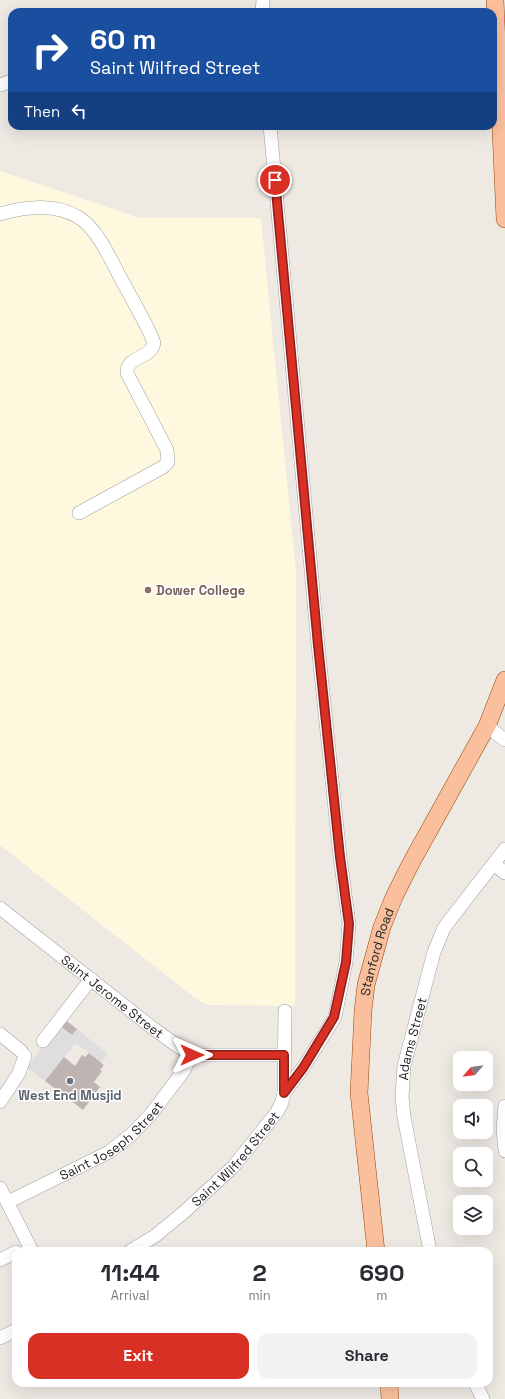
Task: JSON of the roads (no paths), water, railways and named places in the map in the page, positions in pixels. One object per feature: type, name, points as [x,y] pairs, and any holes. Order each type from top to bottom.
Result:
[{"type":"main road","points":[[497,34],[505,219]]},
{"type":"main road","name":"Stanford Road","points":[[376,1247],[359,1093],[363,1011],[366,985],[382,927],[394,897],[487,726],[505,680]]},
{"type":"main road","points":[[389,1387],[390,1399]]},
{"type":"street","points":[[270,130],[318,645],[340,857],[349,924],[346,962],[334,1017],[303,1068],[284,1093]]},
{"type":"street","points":[[0,214],[20,209],[38,207],[60,210],[78,217],[89,227],[102,243],[150,331],[154,343],[150,352],[129,364],[127,373],[167,450],[168,462],[163,467],[79,513]]},
{"type":"street","points":[[487,726],[505,740]]},
{"type":"street","name":"Adams Street","points":[[429,1247],[404,1117],[402,1098],[404,1066],[434,952],[444,928],[505,849]]},
{"type":"street","points":[[494,864],[505,873]]},
{"type":"street","name":"Saint Jerome Street","points":[[0,908],[178,1047],[192,1055]]},
{"type":"street","points":[[43,1041],[91,980]]},
{"type":"street","name":"Saint Wilfred Street","points":[[137,1247],[156,1236],[233,1168],[277,1112],[282,1102],[284,1093],[285,1011]]},
{"type":"street","points":[[0,1034],[23,1054],[19,1073],[7,1094],[0,1102]]},
{"type":"street","points":[[192,1055],[284,1055]]},
{"type":"street","name":"Saint Joseph Street","points":[[8,1202],[109,1152],[131,1135],[151,1114],[182,1073],[192,1055]]},
{"type":"street","points":[[505,1106],[503,1130],[505,1151]]},
{"type":"street","points":[[0,1188],[8,1202],[26,1247]]},
{"type":"street","points":[[0,1260],[12,1254]]},
{"type":"street","points":[[0,1338],[12,1332]]},
{"type":"street","points":[[477,1387],[482,1399]]},
{"type":"place","name":"Dower College","points":[[148,590]]},
{"type":"place","name":"West End Musjid","points":[[70,1081]]}]
